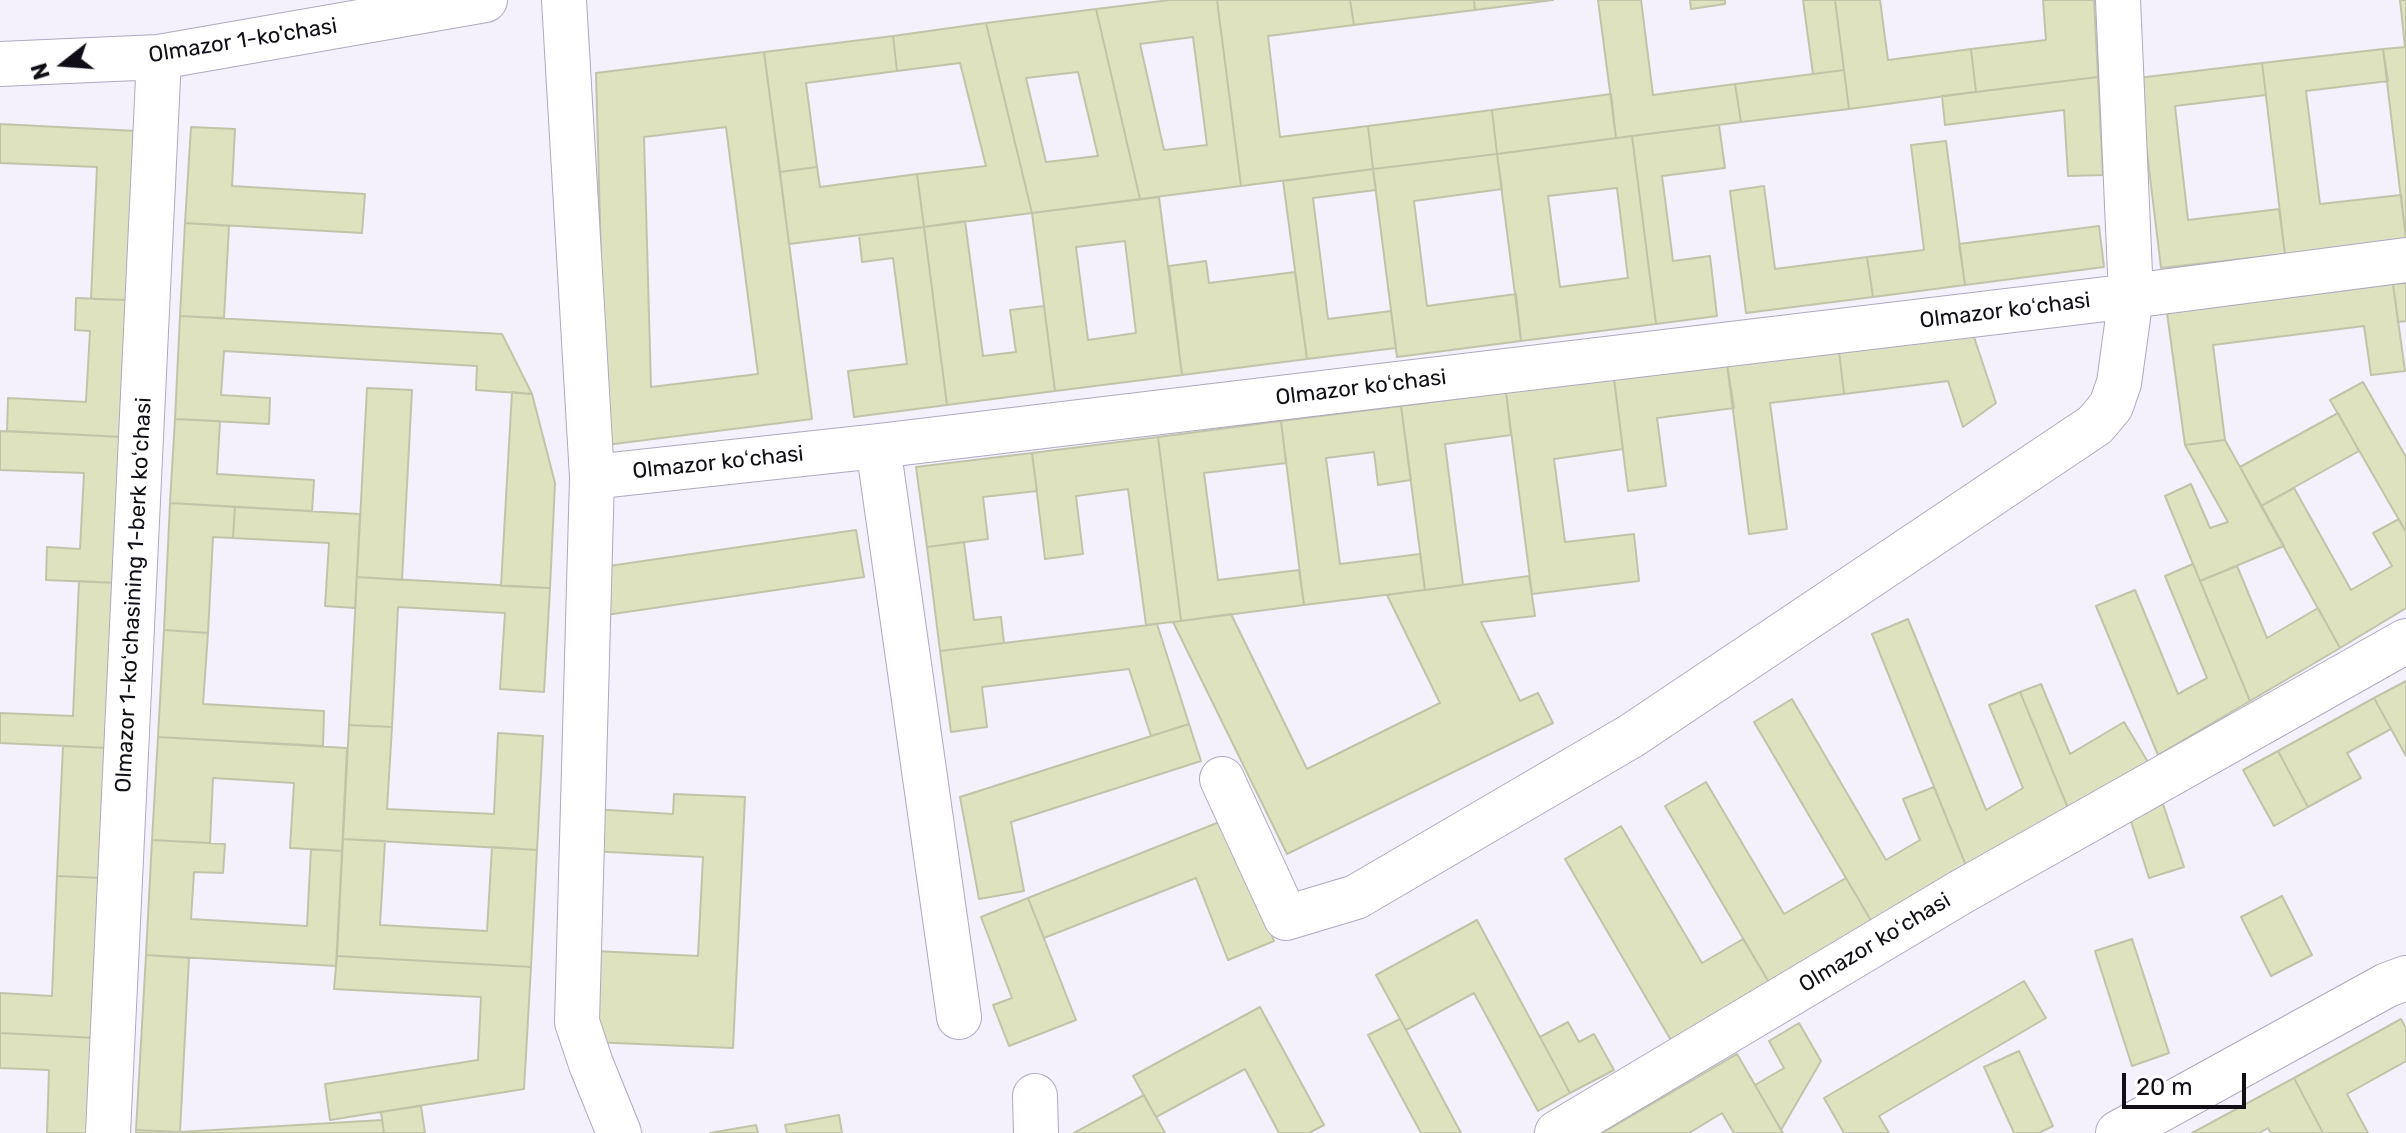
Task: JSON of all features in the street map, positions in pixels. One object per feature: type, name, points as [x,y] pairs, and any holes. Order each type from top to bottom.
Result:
[{"type":"street","name":"Olmazor 1-ko'chasi","points":[[0,64],[159,57],[485,0]]},
{"type":"street","points":[[564,0],[592,477],[577,1022],[619,1133]]},
{"type":"street","points":[[1222,779],[1286,918],[1356,897],[1631,736],[2095,425],[2111,406],[2119,383],[2131,296],[2118,0]]},
{"type":"street","name":"Olmazor 1-koʻchasining 1-berk koʻchasi","points":[[108,1133],[159,57]]},
{"type":"street","name":"Olmazor koʻchasi","points":[[592,477],[878,446],[2131,296],[2406,260]]},
{"type":"street","points":[[878,446],[959,1017]]},
{"type":"street","name":"Olmazor koʻchasi","points":[[1557,1133],[1961,892],[2406,641]]},
{"type":"street","points":[[2118,1133],[2387,985],[2406,978]]},
{"type":"building","points":[[1170,0],[1217,0],[1241,186],[1140,199],[1096,9]],"holes":[[[1193,37],[1207,145],[1164,150],[1140,44]]]},
{"type":"building","points":[[1217,0],[1350,0],[1354,25],[1268,36],[1280,137],[1368,126],[1373,169],[1241,186]]},
{"type":"building","points":[[1350,0],[1474,0],[1475,10],[1354,25]]},
{"type":"building","points":[[1474,0],[1553,0],[1475,10]]},
{"type":"building","points":[[1598,0],[1641,0],[1653,95],[1735,84],[1741,122],[1616,138]]},
{"type":"building","points":[[1690,0],[1725,0],[1725,4],[1691,9]]},
{"type":"building","points":[[1803,0],[1835,0],[1844,70],[1813,74]]},
{"type":"building","points":[[1835,0],[1880,0],[1888,60],[1971,49],[1976,92],[1849,109]]},
{"type":"building","points":[[2043,0],[2094,0],[2098,77],[1976,92],[1971,49],[2046,40]]},
{"type":"building","points":[[2400,0],[2406,0],[2406,47],[2405,47]]},
{"type":"building","points":[[1096,9],[1140,199],[1032,213],[986,23]],"holes":[[[1078,72],[1098,156],[1046,162],[1026,78]]]},
{"type":"building","points":[[986,23],[1032,213],[924,227],[917,174],[986,166],[960,63],[897,71],[893,36]]},
{"type":"building","points":[[893,36],[897,71],[806,83],[817,167],[780,172],[764,52]]},
{"type":"building","points":[[2406,47],[2406,240],[2383,49]]},
{"type":"building","points":[[2383,49],[2388,81],[2306,91],[2320,204],[2401,195],[2406,240],[2285,254],[2262,63]]},
{"type":"building","points":[[764,52],[812,419],[606,445],[596,73]],"holes":[[[726,127],[758,374],[651,387],[644,137]]]},
{"type":"building","points":[[2262,63],[2266,95],[2175,106],[2188,220],[2279,209],[2285,254],[2161,268],[2138,78]]},
{"type":"building","points":[[1844,70],[1849,109],[1741,122],[1735,84]]},
{"type":"building","points":[[2098,77],[2103,175],[2068,176],[2064,110],[1945,125],[1942,96]]},
{"type":"building","points":[[1611,94],[1616,138],[1497,154],[1492,110]]},
{"type":"building","points":[[1492,110],[1497,154],[1373,169],[1368,126]]},
{"type":"building","points":[[0,124],[136,131],[128,300],[91,299],[97,167],[0,163]]},
{"type":"building","points":[[1719,125],[1725,168],[1662,176],[1673,261],[1710,256],[1717,316],[1656,324],[1632,136]]},
{"type":"building","points":[[191,127],[235,129],[232,186],[365,194],[362,233],[185,223]]},
{"type":"building","points":[[1632,136],[1656,324],[1521,341],[1497,154]],"holes":[[[1617,188],[1628,278],[1560,287],[1548,196]]]},
{"type":"building","points":[[1946,141],[1965,285],[1873,297],[1867,257],[1924,250],[1911,145]]},
{"type":"building","points":[[1497,154],[1502,189],[1414,201],[1427,306],[1516,294],[1521,341],[1397,357],[1373,169]]},
{"type":"building","points":[[817,167],[820,187],[917,174],[924,227],[789,244],[780,172]]},
{"type":"building","points":[[1373,169],[1376,190],[1313,198],[1328,319],[1391,311],[1396,348],[1307,359],[1283,181]]},
{"type":"building","points":[[1764,186],[1775,269],[1867,257],[1873,297],[1746,313],[1730,191]]},
{"type":"building","points":[[1159,197],[1182,375],[1055,391],[1032,213]],"holes":[[[1125,241],[1136,333],[1088,340],[1076,247]]]},
{"type":"building","points":[[965,221],[983,356],[1016,352],[1010,310],[1044,306],[1055,391],[947,405],[924,227]]},
{"type":"building","points":[[185,223],[229,226],[224,318],[180,316]]},
{"type":"building","points":[[2099,226],[2104,267],[1965,285],[1959,244]]},
{"type":"building","points":[[924,227],[947,405],[854,417],[848,371],[907,364],[893,258],[862,262],[859,235]]},
{"type":"building","points":[[1206,261],[1209,283],[1295,272],[1307,359],[1182,375],[1169,266]]},
{"type":"building","points":[[2406,283],[2406,321],[2398,322],[2393,284]]},
{"type":"building","points":[[2393,284],[2405,371],[2371,375],[2364,326],[2213,345],[2225,440],[2185,445],[2167,313]]},
{"type":"building","points":[[76,298],[128,300],[123,437],[7,431],[8,398],[86,402],[90,331],[75,330]]},
{"type":"building","points":[[180,316],[502,334],[532,394],[476,390],[477,366],[224,351],[221,395],[270,398],[269,424],[175,419]]},
{"type":"building","points":[[1973,334],[1996,403],[1963,427],[1948,381],[1844,394],[1839,351]]},
{"type":"building","points":[[1839,351],[1844,394],[1770,403],[1787,529],[1749,534],[1727,364]]},
{"type":"building","points":[[1727,364],[1734,408],[1657,418],[1666,486],[1628,491],[1614,379]]},
{"type":"building","points":[[1614,379],[1623,449],[1554,459],[1565,542],[1634,534],[1639,581],[1532,594],[1506,392]]},
{"type":"building","points":[[2363,382],[2406,457],[2406,532],[2330,400]]},
{"type":"building","points":[[367,388],[412,390],[402,580],[357,577]]},
{"type":"building","points":[[512,392],[532,394],[555,483],[550,588],[501,586]]},
{"type":"building","points":[[1506,392],[1511,435],[1445,444],[1463,585],[1425,590],[1401,406]]},
{"type":"building","points":[[1401,406],[1411,480],[1378,485],[1374,452],[1326,458],[1340,564],[1420,554],[1425,590],[1304,605],[1281,421]]},
{"type":"building","points":[[2338,413],[2359,451],[2261,506],[2240,467]]},
{"type":"building","points":[[175,419],[220,421],[217,474],[314,480],[312,511],[170,503]]},
{"type":"building","points":[[1281,421],[1286,463],[1204,473],[1218,580],[1299,570],[1304,605],[1181,621],[1158,437]]},
{"type":"building","points":[[0,431],[123,437],[116,583],[46,580],[47,547],[80,549],[84,473],[0,470]]},
{"type":"building","points":[[1158,437],[1181,621],[1146,625],[1128,489],[1076,496],[1083,554],[1045,559],[1032,453]]},
{"type":"building","points":[[2225,440],[2284,546],[2200,581],[2165,496],[2191,484],[2210,528],[2228,522],[2185,445]]},
{"type":"building","points":[[1032,453],[1037,491],[983,497],[988,539],[927,547],[916,467]]},
{"type":"building","points":[[2294,488],[2351,590],[2392,566],[2373,533],[2399,519],[2406,532],[2406,608],[2340,648],[2261,506]]},
{"type":"building","points":[[170,503],[235,507],[233,538],[213,537],[208,633],[164,630]]},
{"type":"building","points":[[235,507],[360,514],[355,608],[325,606],[329,543],[233,538]]},
{"type":"building","points":[[856,530],[864,577],[606,615],[609,566]]},
{"type":"building","points":[[964,542],[974,620],[1001,617],[1004,643],[940,651],[927,547]]},
{"type":"building","points":[[2193,564],[2250,701],[2158,755],[2096,606],[2135,590],[2178,694],[2207,678],[2165,576]]},
{"type":"building","points":[[2237,566],[2267,638],[2318,608],[2340,648],[2250,701],[2200,581]]},
{"type":"building","points":[[1529,576],[1535,616],[1481,622],[1520,701],[1538,693],[1553,723],[1287,854],[1173,622],[1231,614],[1307,769],[1440,703],[1387,595]]},
{"type":"building","points":[[357,577],[550,588],[544,692],[500,689],[505,613],[398,607],[392,727],[349,725]]},
{"type":"building","points":[[79,581],[116,583],[109,748],[0,743],[0,713],[73,716]]},
{"type":"building","points":[[1908,619],[1986,810],[2023,788],[1989,705],[2020,692],[2068,808],[1967,868],[1872,634]]},
{"type":"building","points":[[1157,624],[1189,724],[1151,736],[1129,669],[982,687],[987,727],[951,732],[940,651]]},
{"type":"building","points":[[164,630],[208,633],[203,704],[324,711],[323,746],[158,737]]},
{"type":"building","points":[[2406,681],[2406,756],[2374,698]]},
{"type":"building","points":[[2041,684],[2070,754],[2124,722],[2148,762],[2068,808],[2020,692]]},
{"type":"building","points":[[2374,698],[2391,729],[2347,753],[2361,778],[2308,807],[2278,751]]},
{"type":"building","points":[[1792,699],[1886,860],[1920,840],[1903,799],[1934,787],[1967,868],[1873,924],[1754,722]]},
{"type":"building","points":[[1189,724],[1201,761],[1011,822],[1024,891],[979,899],[960,797]]},
{"type":"building","points":[[349,725],[392,727],[387,809],[494,814],[498,733],[543,736],[537,850],[343,839]]},
{"type":"building","points":[[158,737],[347,748],[342,851],[290,848],[294,783],[213,778],[210,843],[152,840]]},
{"type":"building","points":[[63,746],[109,748],[103,878],[57,876]]},
{"type":"building","points":[[2278,751],[2308,807],[2274,826],[2243,770]]},
{"type":"building","points":[[1706,782],[1784,914],[1846,878],[1873,924],[1770,984],[1665,806]]},
{"type":"building","points":[[674,794],[745,797],[733,1048],[591,1042],[595,951],[698,956],[703,857],[590,851],[592,809],[673,814]]},
{"type":"building","points":[[2163,804],[2184,867],[2149,878],[2129,815]]},
{"type":"building","points":[[1227,819],[1274,941],[1228,960],[1196,878],[1044,938],[1028,898]]},
{"type":"building","points":[[1621,826],[1702,963],[1743,939],[1770,984],[1672,1042],[1565,859]]},
{"type":"building","points":[[343,839],[385,841],[380,925],[487,931],[492,847],[537,850],[531,967],[337,956]]},
{"type":"building","points":[[152,840],[225,844],[223,873],[194,872],[191,919],[307,926],[311,849],[342,851],[336,966],[146,955]]},
{"type":"building","points":[[57,876],[103,878],[96,1038],[0,1033],[0,993],[52,996]]},
{"type":"building","points":[[2282,896],[2312,955],[2271,976],[2241,917]]},
{"type":"building","points":[[1028,898],[1076,1020],[1009,1046],[993,1005],[1012,998],[981,917]]},
{"type":"building","points":[[1477,920],[1570,1093],[1538,1111],[1474,993],[1406,1030],[1376,975]]},
{"type":"building","points":[[2132,939],[2169,1053],[2132,1066],[2095,951]]},
{"type":"building","points":[[146,955],[189,958],[180,1132],[136,1130]]},
{"type":"building","points":[[337,956],[531,967],[524,1089],[330,1120],[325,1084],[478,1060],[481,997],[334,989]]},
{"type":"building","points":[[2024,981],[2046,1018],[1879,1116],[1889,1133],[1844,1133],[1824,1098]]},
{"type":"building","points":[[1260,1007],[1324,1125],[1309,1133],[1279,1133],[1245,1069],[1156,1117],[1133,1076]]},
{"type":"building","points":[[1400,1019],[1461,1133],[1421,1133],[1368,1035]]},
{"type":"building","points":[[2401,1019],[2406,1028],[2406,1061],[2347,1094],[2368,1133],[2323,1133],[2294,1078]]},
{"type":"building","points":[[1568,1022],[1579,1042],[1594,1034],[1614,1070],[1570,1093],[1540,1037]]},
{"type":"building","points":[[1799,1023],[1821,1061],[1781,1130],[1755,1085],[1784,1068],[1769,1041]]},
{"type":"building","points":[[0,1033],[96,1038],[91,1133],[47,1133],[49,1070],[0,1068]]},
{"type":"building","points":[[2019,1051],[2053,1126],[2039,1133],[2014,1133],[1984,1067]]},
{"type":"building","points":[[1737,1054],[1783,1133],[1734,1133],[1722,1113],[1689,1133],[1602,1133]]},
{"type":"building","points":[[2294,1078],[2323,1133],[2271,1133],[2268,1128],[2259,1133],[2192,1133]]},
{"type":"building","points":[[1144,1095],[1165,1133],[1074,1133]]},
{"type":"building","points":[[421,1106],[425,1133],[384,1133],[381,1112]]},
{"type":"building","points":[[839,1115],[842,1133],[787,1133],[785,1125]]},
{"type":"building","points":[[382,1120],[384,1133],[136,1133],[136,1130],[180,1132]]},
{"type":"building","points":[[756,1125],[758,1133],[710,1133]]}]
